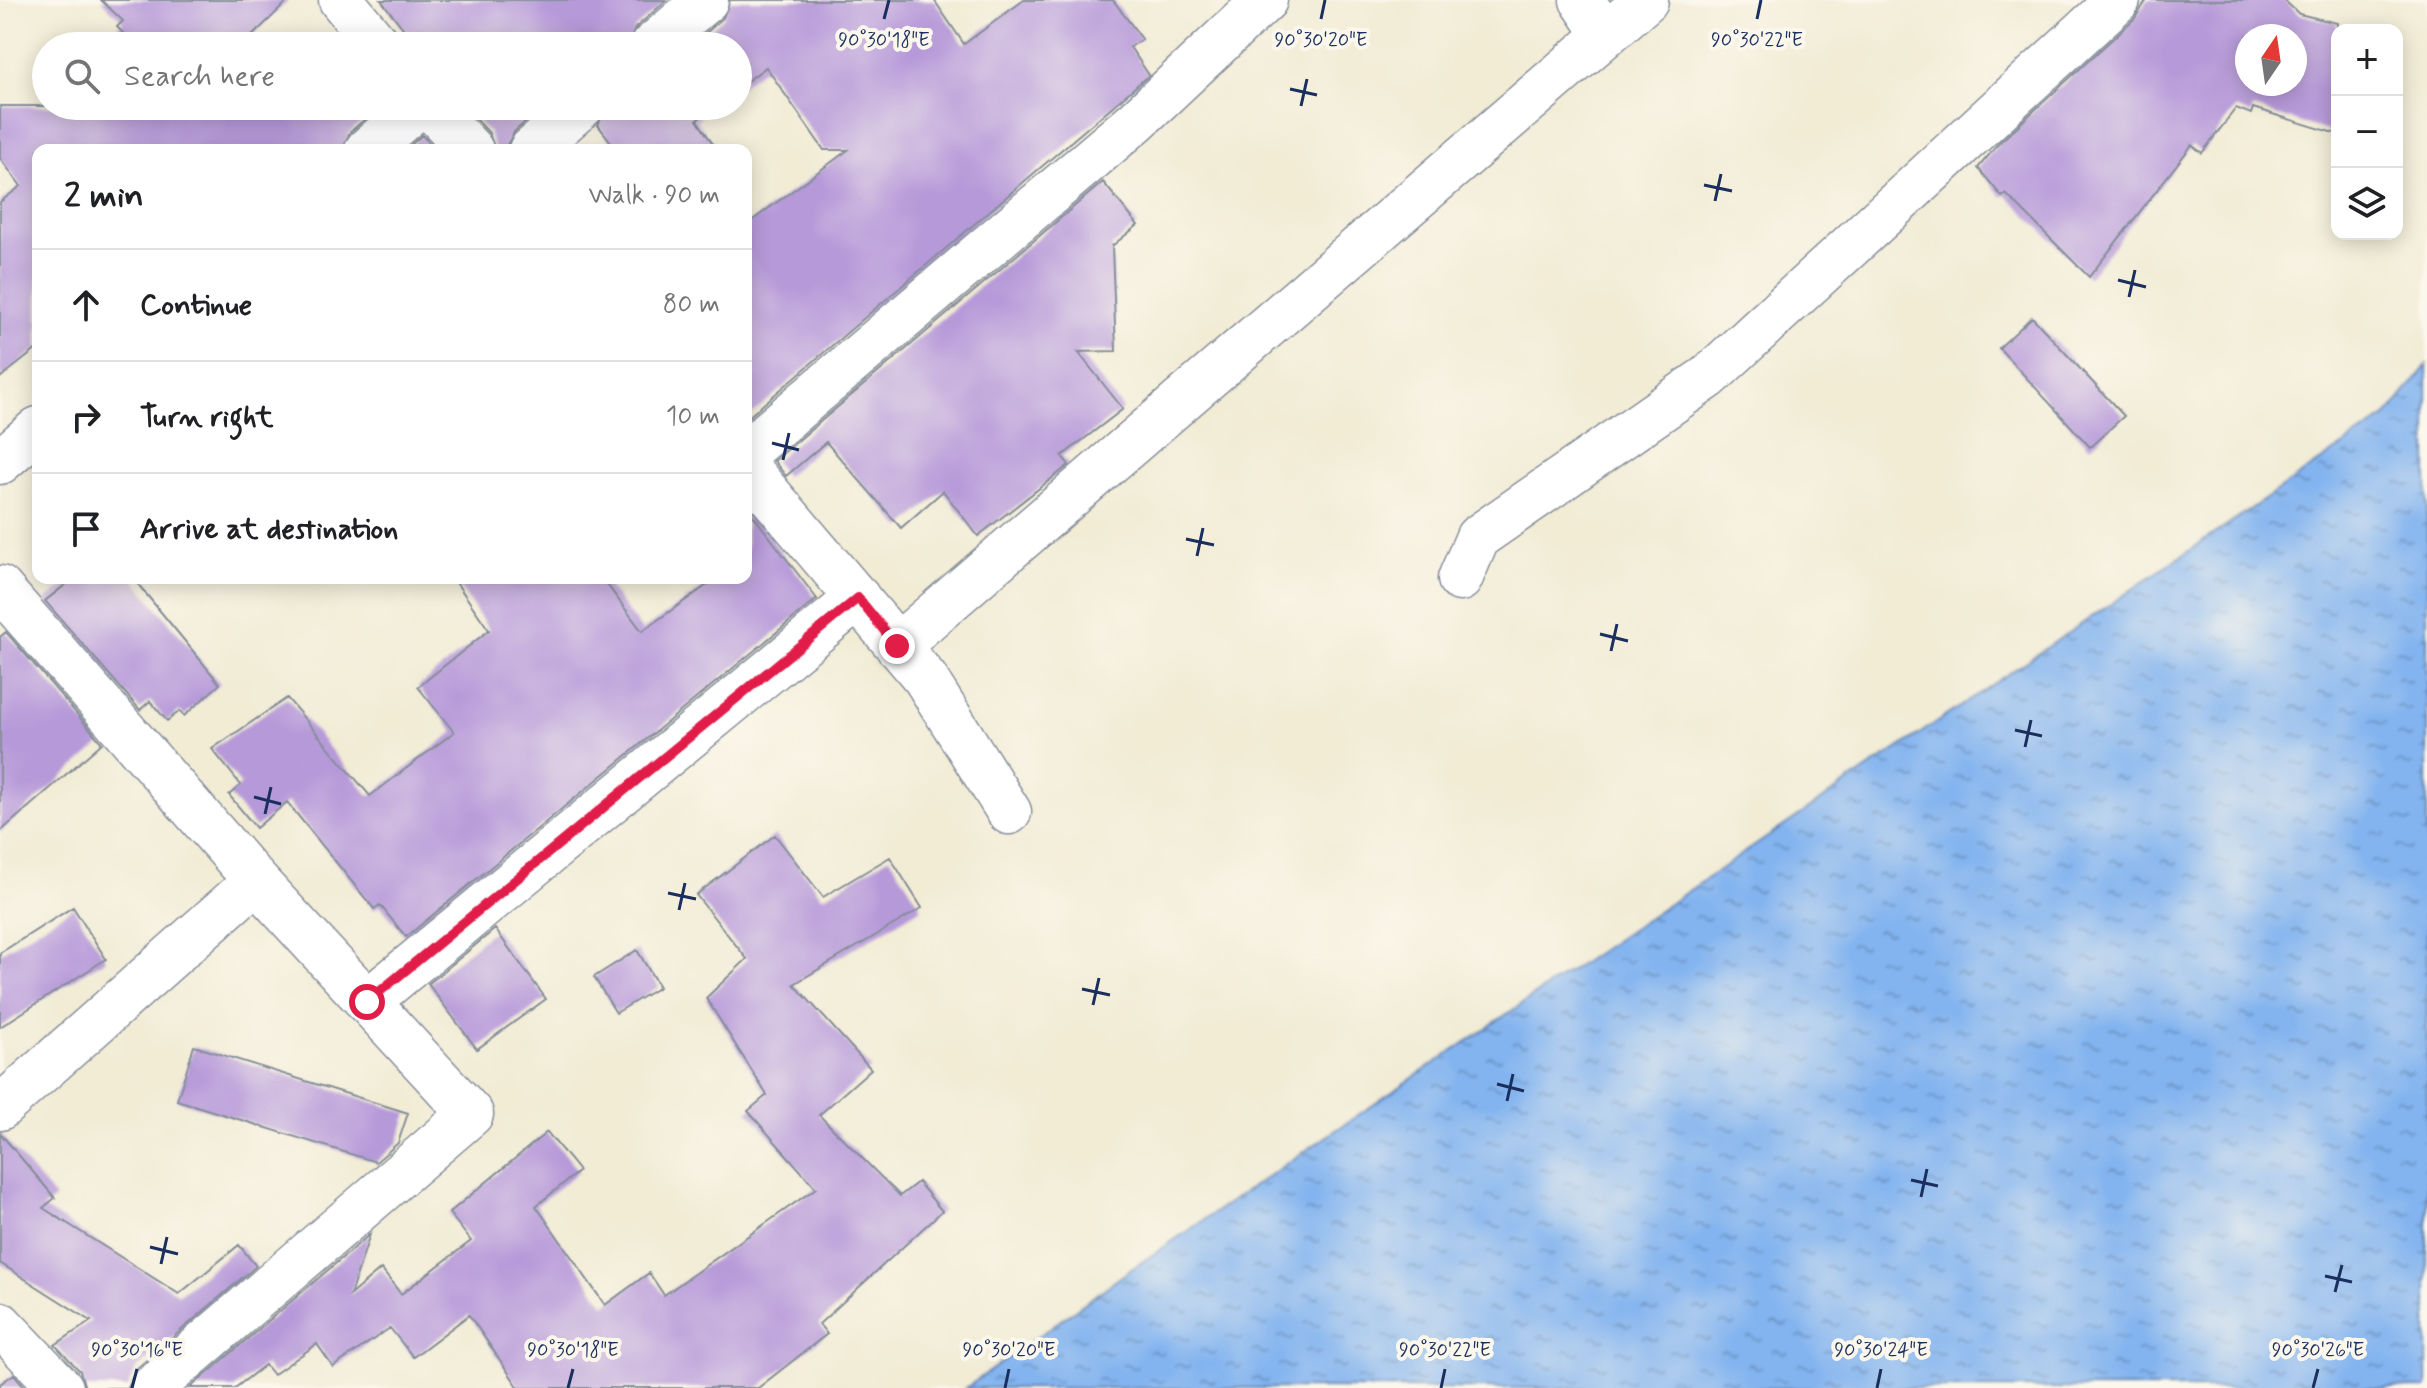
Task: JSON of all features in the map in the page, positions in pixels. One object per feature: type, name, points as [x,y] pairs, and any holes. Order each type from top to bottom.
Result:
[{"type":"street","points":[[668,32],[706,0]]},
{"type":"street","points":[[752,447],[1136,121],[1265,0]]},
{"type":"street","points":[[897,646],[1594,17],[1646,0]]},
{"type":"street","points":[[1460,579],[1478,537],[1708,377],[2118,0]]},
{"type":"street","points":[[374,144],[402,120]]},
{"type":"street","points":[[442,120],[465,144]]},
{"type":"street","points":[[538,144],[566,120]]},
{"type":"street","points":[[0,462],[32,434]]},
{"type":"street","points":[[752,474],[925,678],[1009,812]]},
{"type":"street","points":[[0,588],[256,881],[471,1114],[152,1388]]},
{"type":"street","points":[[367,1002],[858,598]]},
{"type":"street","points":[[0,1108],[256,881]]},
{"type":"street","points":[[0,1324],[61,1388]]},
{"type":"water","points":[[2427,365],[2427,1388],[966,1388],[1133,1268],[2386,417]]},
{"type":"building","points":[[101,0],[289,0],[256,32],[122,32],[117,27],[123,21]]},
{"type":"building","points":[[381,0],[666,1],[633,32],[406,32]]},
{"type":"building","points":[[730,0],[934,0],[964,44],[1024,0],[1113,0],[1142,39],[1130,47],[1149,75],[752,414],[752,221],[848,150],[824,150],[766,67],[752,78],[752,32],[707,32],[723,18]]},
{"type":"building","points":[[2147,0],[2284,0],[2299,14],[2337,23],[2331,24],[2331,132],[2253,108],[2251,114],[2236,108],[2202,153],[2192,145],[2089,277],[2006,194],[2002,197],[1978,168],[1999,143],[2135,18]]},
{"type":"building","points":[[0,106],[32,106],[32,120],[364,120],[350,132],[345,144],[32,144],[32,353],[0,378],[0,202],[21,186],[0,158]]},
{"type":"building","points":[[477,120],[528,120],[515,131],[507,144],[493,144],[489,133]]},
{"type":"building","points":[[600,120],[697,120],[713,144],[612,144],[598,125]]},
{"type":"building","points":[[422,135],[430,144],[412,144]]},
{"type":"building","points":[[1103,182],[1138,225],[1112,246],[1116,351],[1078,352],[1123,409],[1062,456],[1069,465],[978,536],[943,491],[901,528],[826,442],[786,476],[774,461]]},
{"type":"building","points":[[2032,317],[2124,416],[2090,447],[1999,348]]},
{"type":"building","points":[[752,514],[817,599],[406,937],[380,905],[374,909],[287,802],[256,828],[229,795],[241,785],[212,749],[287,698],[370,796],[454,732],[418,687],[489,630],[457,584],[607,584],[642,631],[709,584],[752,584]]},
{"type":"building","points":[[66,584],[138,584],[220,684],[184,716],[180,711],[167,721],[150,701],[140,710],[45,601]]},
{"type":"building","points":[[6,632],[102,743],[0,832],[0,637]]},
{"type":"building","points":[[775,835],[823,897],[890,857],[922,908],[794,984],[871,1069],[819,1115],[900,1196],[918,1182],[942,1211],[819,1324],[827,1334],[758,1388],[519,1388],[469,1315],[413,1357],[390,1328],[333,1367],[317,1344],[273,1375],[265,1365],[235,1388],[190,1388],[370,1234],[350,1295],[381,1269],[401,1294],[471,1241],[449,1213],[547,1132],[579,1171],[536,1206],[605,1305],[649,1273],[664,1295],[816,1188],[748,1111],[767,1095],[706,998],[747,959],[696,895]]},
{"type":"building","points":[[73,907],[106,959],[0,1027],[0,953]]},
{"type":"building","points":[[495,929],[546,999],[477,1049],[428,984]]},
{"type":"building","points":[[637,950],[659,987],[616,1013],[594,977]]},
{"type":"building","points":[[194,1046],[408,1113],[398,1143],[376,1162],[177,1100]]},
{"type":"building","points":[[0,1133],[55,1198],[43,1208],[179,1294],[239,1245],[256,1266],[136,1369],[128,1388],[85,1388],[80,1371],[55,1345],[91,1321],[0,1263]]},
{"type":"building","points":[[14,1374],[26,1388],[0,1388],[0,1384]]},
{"type":"route","points":[[367,1002],[858,598],[897,646]]}]
